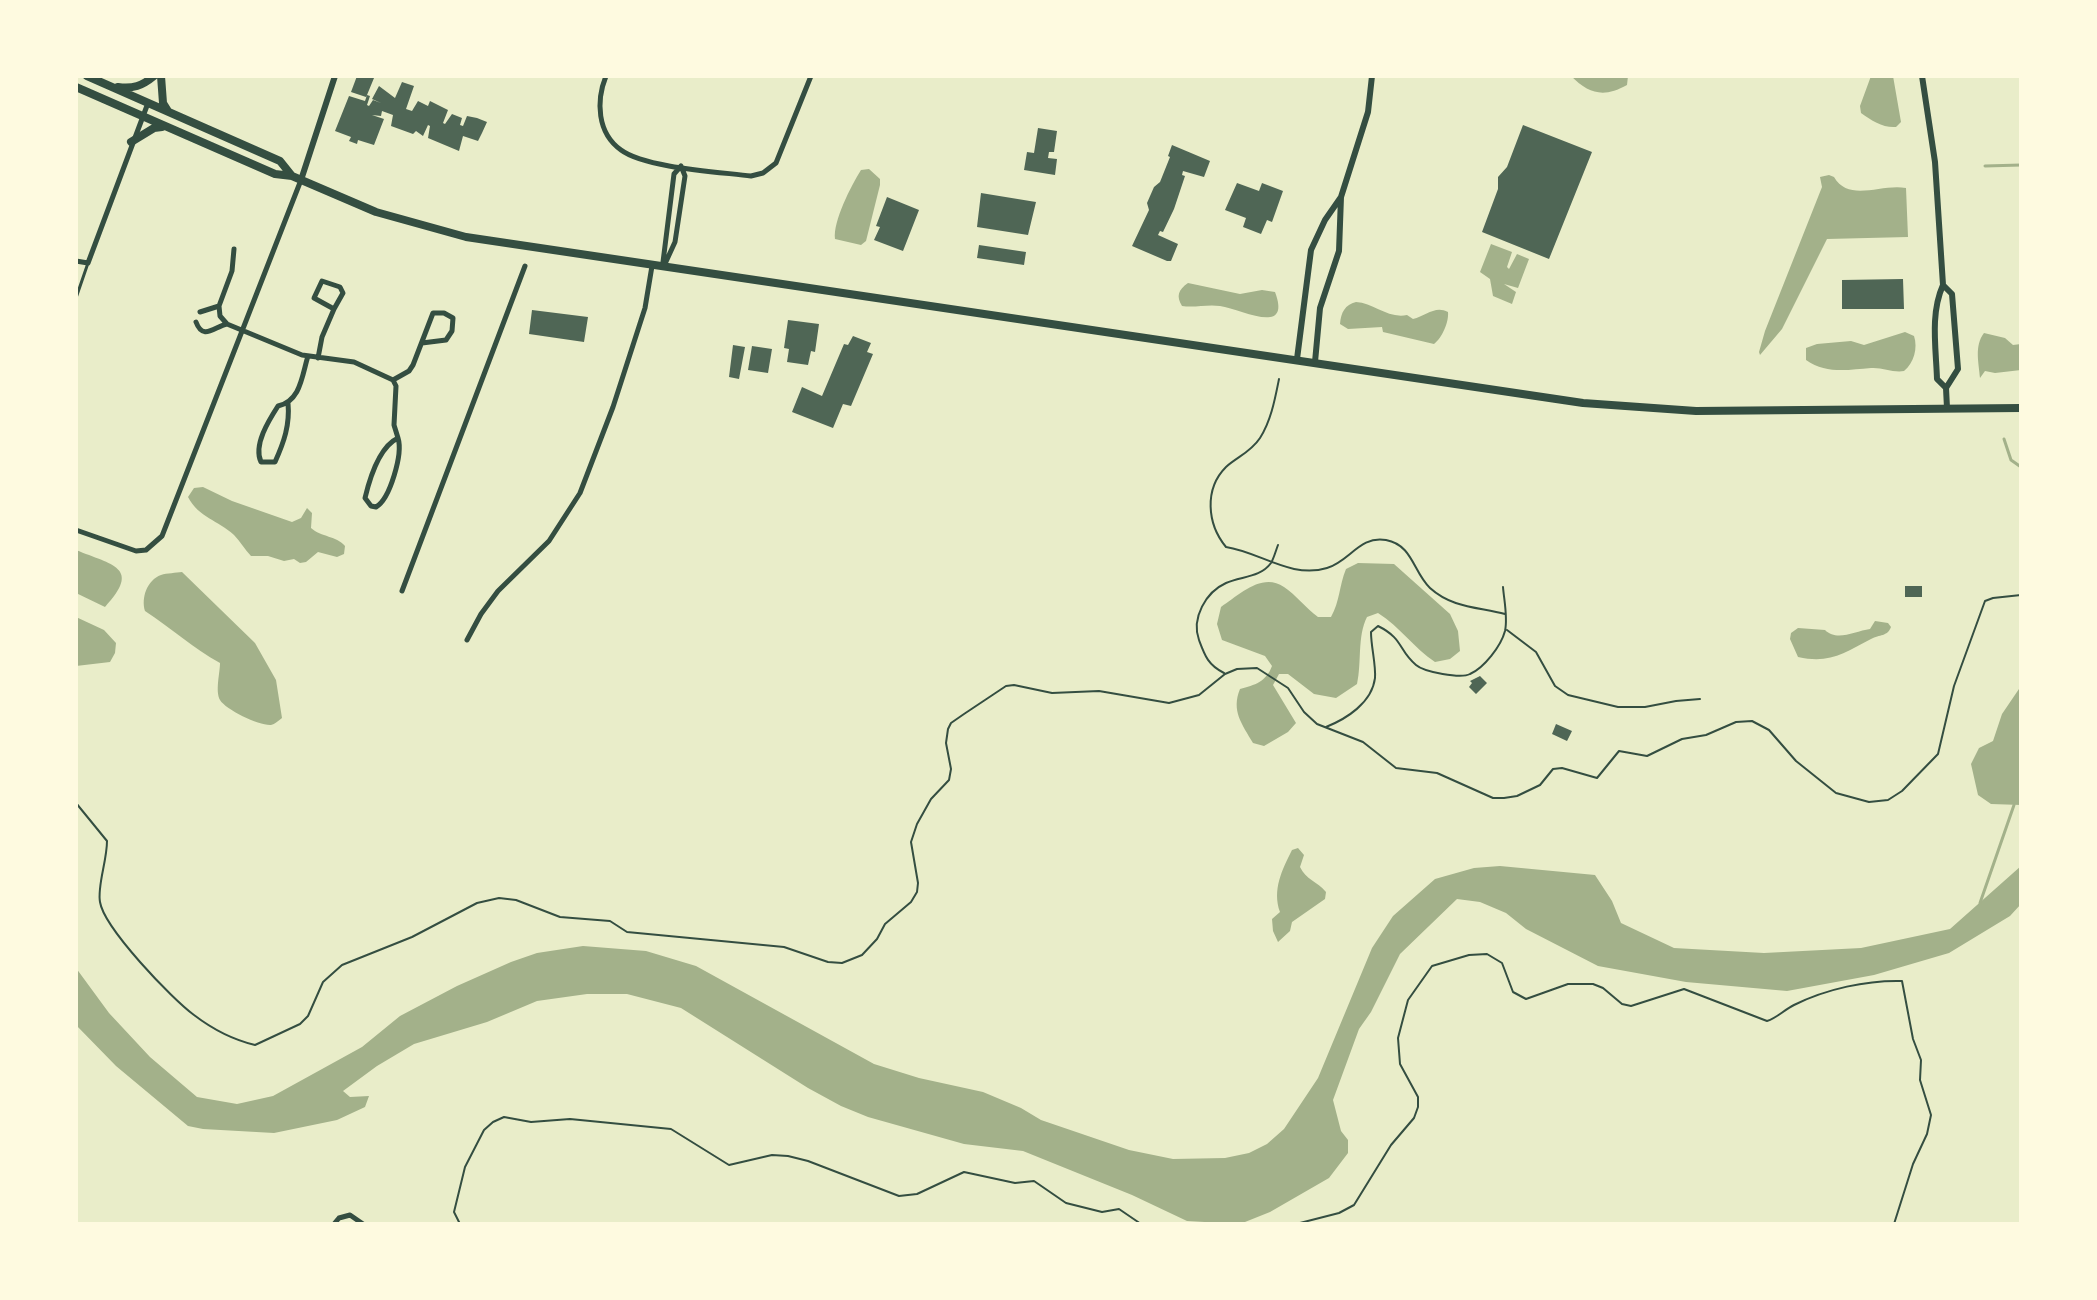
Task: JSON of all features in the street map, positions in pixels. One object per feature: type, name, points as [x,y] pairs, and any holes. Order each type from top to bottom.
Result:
[{"type":"main road","points":[[87,76],[280,161],[292,176]]},
{"type":"main road","points":[[106,85],[129,89],[142,85],[154,76]]},
{"type":"main road","points":[[161,76],[163,103],[168,111]]},
{"type":"main road","points":[[76,87],[275,174],[292,176],[376,212],[466,237],[1297,359],[1527,396],[1643,408],[1710,411],[2021,408]]},
{"type":"main road","points":[[131,142],[154,128],[167,127]]},
{"type":"street","points":[[76,530],[136,551],[146,550],[162,536],[301,180],[335,76]]},
{"type":"street","points":[[606,76],[600,89],[599,110],[612,141],[620,149],[636,158],[751,176],[768,170],[776,163],[811,76]]},
{"type":"street","points":[[1315,362],[1320,308],[1339,251],[1341,197],[1368,112],[1372,76]]},
{"type":"street","points":[[1922,76],[1935,162],[1943,285],[1935,321],[1937,379],[1946,388]]},
{"type":"street","points":[[76,261],[88,263],[136,128],[148,103]]},
{"type":"street","points":[[663,267],[675,242],[685,176],[681,166]]},
{"type":"street","points":[[663,267],[674,174],[681,166]]},
{"type":"street","points":[[1297,359],[1311,250],[1325,220],[1341,197]]},
{"type":"street","points":[[234,249],[232,271],[219,306],[220,316],[227,324],[308,356],[354,362],[393,380],[396,386],[394,425],[398,438],[399,454],[384,502],[376,507],[371,506],[365,498],[382,452],[387,443],[398,438]]},
{"type":"street","points":[[402,591],[525,266]]},
{"type":"street","points":[[467,640],[498,591],[549,541],[580,493],[613,407],[645,308],[652,266]]},
{"type":"street","points":[[318,358],[322,337],[343,293],[340,287],[322,281],[314,298],[334,309]]},
{"type":"street","points":[[1943,285],[1952,294],[1958,369],[1946,388],[1947,408]]},
{"type":"street","points":[[200,312],[219,306]]},
{"type":"street","points":[[393,380],[409,371],[433,313],[444,313],[453,318],[452,331],[446,340],[422,343]]},
{"type":"street","points":[[196,322],[199,329],[211,333],[227,324]]},
{"type":"street","points":[[288,403],[289,426],[275,462],[261,462],[259,450],[267,426],[278,406],[295,397],[308,356]]},
{"type":"street","points":[[334,1224],[339,1218],[350,1215],[363,1224]]},
{"type":"lane","points":[[76,298],[88,263]]},
{"type":"path","points":[[1279,379],[1269,419],[1259,439],[1219,476],[1212,488],[1211,515],[1219,538],[1226,547],[1244,549],[1271,564],[1309,570],[1328,568],[1362,543],[1387,540],[1403,548],[1429,587],[1450,601],[1505,614]]},
{"type":"path","points":[[1225,674],[1206,659],[1196,632],[1201,607],[1226,583],[1253,576],[1271,564],[1278,545]]},
{"type":"path","points":[[1325,727],[1344,720],[1367,698],[1375,679],[1371,632],[1378,626],[1394,634],[1417,666],[1434,673],[1472,674],[1490,656],[1506,629],[1503,587]]},
{"type":"path","points":[[76,803],[107,841],[99,900],[110,924],[194,1015],[223,1032],[255,1045],[300,1024],[308,1016],[323,982],[342,965],[412,937],[477,903],[499,898],[516,900],[560,917],[610,921],[627,932],[784,947],[828,962],[853,960],[877,939],[892,916],[914,898],[918,883],[911,842],[931,799],[949,780],[951,769],[946,736],[951,723],[1006,686],[1052,693],[1099,691],[1169,703],[1199,695],[1225,674],[1257,668],[1279,681],[1294,695],[1309,718],[1363,742],[1396,768],[1437,773],[1493,798],[1517,796],[1540,785],[1553,769],[1562,768],[1597,778],[1619,751],[1647,756],[1682,739],[1706,735],[1736,722],[1752,721],[1769,730],[1796,761],[1828,788],[1847,797],[1878,802],[1888,800],[1902,791],[1938,754],[1954,686],[1985,601],[2021,595]]},
{"type":"path","points":[[1506,629],[1536,652],[1555,686],[1568,695],[1618,707],[1645,707],[1700,699]]},
{"type":"path","points":[[1296,1224],[1339,1213],[1354,1205],[1391,1145],[1414,1118],[1418,1097],[1400,1064],[1398,1038],[1408,1000],[1427,971],[1439,963],[1480,953],[1493,956],[1506,970],[1513,992],[1526,999],[1568,984],[1593,984],[1622,1004],[1631,1006],[1684,989],[1767,1021],[1793,1005],[1825,993],[1881,980],[1902,981],[1913,1039],[1921,1060],[1920,1080],[1931,1115],[1894,1224]]},
{"type":"path","points":[[460,1224],[454,1212],[465,1167],[484,1130],[504,1117],[531,1122],[570,1119],[671,1129],[729,1165],[772,1155],[788,1156],[899,1196],[917,1194],[964,1172],[1015,1183],[1034,1181],[1060,1201],[1102,1212],[1119,1209],[1141,1224]]},
{"type":"shaded area","points":[[1571,76],[1628,76],[1627,85],[1604,93],[1584,87]]},
{"type":"shaded area","points":[[1871,76],[1893,76],[1901,122],[1896,127],[1878,123],[1861,113],[1860,106]]},
{"type":"shaded area","points":[[869,169],[880,179],[880,185],[866,241],[861,245],[835,239],[837,223],[848,194],[861,170]]},
{"type":"shaded area","points":[[1829,175],[1840,185],[1857,191],[1906,188],[1908,237],[1827,239],[1782,329],[1760,355],[1765,331],[1822,187],[1820,177]]},
{"type":"shaded area","points":[[1491,244],[1512,252],[1509,269],[1517,254],[1529,259],[1518,288],[1504,284],[1516,292],[1512,304],[1493,296],[1490,279],[1480,272]]},
{"type":"shaded area","points":[[1188,283],[1240,294],[1262,290],[1275,292],[1277,314],[1262,317],[1220,306],[1182,306],[1179,293]]},
{"type":"shaded area","points":[[1356,302],[1413,319],[1443,310],[1448,312],[1447,320],[1434,344],[1383,332],[1382,327],[1348,329],[1340,324],[1341,316],[1346,307]]},
{"type":"shaded area","points":[[1905,332],[1914,336],[1916,345],[1913,360],[1904,371],[1829,369],[1806,360],[1806,348],[1817,344],[1851,341],[1864,345]]},
{"type":"shaded area","points":[[1984,333],[2005,338],[2013,345],[2021,344],[2021,370],[1985,371],[1980,378],[1978,349]]},
{"type":"shaded area","points":[[203,487],[232,501],[292,522],[301,518],[307,508],[312,513],[311,528],[342,543],[345,546],[344,554],[337,557],[318,552],[300,563],[294,559],[284,561],[268,556],[251,556],[234,535],[192,504],[188,497],[194,488]]},
{"type":"shaded area","points":[[76,550],[111,564],[122,575],[116,594],[105,607],[76,593]]},
{"type":"shaded area","points":[[1358,563],[1394,564],[1450,614],[1458,631],[1460,651],[1450,659],[1435,662],[1378,613],[1367,617],[1362,633],[1357,684],[1336,698],[1314,694],[1288,674],[1279,674],[1273,685],[1296,723],[1288,732],[1264,746],[1253,743],[1237,711],[1238,697],[1240,689],[1259,682],[1267,676],[1272,666],[1265,656],[1222,640],[1217,624],[1221,607],[1243,591],[1267,582],[1284,587],[1318,617],[1331,617],[1346,569]]},
{"type":"shaded area","points":[[182,572],[255,643],[276,680],[282,718],[275,723],[266,725],[252,720],[223,704],[218,692],[220,663],[145,611],[145,595],[152,581],[161,575]]},
{"type":"shaded area","points":[[76,617],[104,630],[116,643],[110,662],[76,666]]},
{"type":"shaded area","points":[[1875,621],[1888,623],[1891,627],[1885,634],[1828,658],[1798,657],[1790,639],[1791,633],[1798,628],[1841,635],[1870,629]]},
{"type":"shaded area","points":[[2021,686],[2021,805],[1991,804],[1978,795],[1971,764],[1979,748],[1993,741],[2002,714]]},
{"type":"shaded area","points":[[1298,848],[1304,855],[1300,867],[1326,892],[1325,899],[1292,922],[1290,931],[1278,942],[1272,919],[1280,912],[1277,896],[1279,880],[1292,850]]},
{"type":"shaded area","points":[[1500,866],[1595,875],[1612,901],[1621,923],[1674,948],[1764,953],[1861,948],[1950,929],[2021,866],[2021,904],[2010,916],[1949,953],[1874,975],[1787,991],[1686,982],[1598,966],[1526,929],[1506,913],[1480,902],[1457,899],[1400,954],[1359,1029],[1333,1100],[1341,1131],[1348,1140],[1348,1153],[1329,1178],[1270,1212],[1240,1224],[1187,1221],[1023,1151],[964,1144],[868,1117],[808,1088],[681,1008],[627,994],[587,994],[537,1001],[487,1022],[414,1044],[343,1091],[350,1097],[369,1096],[365,1107],[337,1120],[274,1133],[188,1126],[116,1066],[76,1025],[76,968],[109,1013],[150,1057],[197,1097],[237,1104],[273,1096],[362,1047],[400,1016],[511,962],[537,953],[583,946],[646,951],[696,966],[874,1064],[983,1092],[1041,1120],[1129,1150],[1173,1159],[1225,1158],[1249,1153],[1267,1144],[1284,1129],[1318,1078],[1372,948],[1393,916],[1435,879],[1474,868]]},
{"type":"building","points":[[357,76],[374,78],[366,97],[351,92]]},
{"type":"building","points":[[402,82],[414,86],[406,109],[412,111],[418,101],[428,106],[430,101],[448,110],[445,124],[452,114],[462,118],[460,125],[463,126],[467,116],[487,122],[478,141],[463,136],[459,151],[428,138],[428,125],[423,136],[416,131],[413,134],[391,126],[393,115],[382,111],[381,116],[372,115],[384,119],[374,145],[358,140],[357,144],[349,141],[351,137],[335,131],[349,96],[365,101],[367,95],[370,96],[369,106],[373,100],[381,103],[372,99],[379,86],[395,98]]},
{"type":"building","points":[[1523,125],[1592,152],[1549,259],[1482,232],[1498,189],[1498,177],[1507,167]]},
{"type":"building","points":[[1038,128],[1057,131],[1054,152],[1049,152],[1048,158],[1057,159],[1055,175],[1024,170],[1027,152],[1034,153]]},
{"type":"building","points":[[1172,145],[1210,161],[1204,177],[1183,171],[1182,175],[1185,176],[1174,209],[1163,232],[1160,231],[1158,235],[1178,244],[1171,261],[1167,261],[1132,246],[1149,210],[1147,203],[1170,157]]},
{"type":"building","points":[[1237,183],[1259,191],[1262,183],[1283,191],[1272,222],[1267,220],[1261,234],[1243,227],[1246,218],[1225,210]]},
{"type":"building","points":[[981,193],[1036,202],[1028,235],[977,227]]},
{"type":"building","points":[[887,197],[919,210],[903,251],[874,240]]},
{"type":"building","points":[[979,245],[1026,252],[1024,265],[977,258]]},
{"type":"building","points":[[1903,279],[1904,309],[1842,309],[1842,280]]},
{"type":"building","points":[[532,310],[588,317],[584,342],[529,334]]},
{"type":"building","points":[[788,320],[819,324],[815,352],[811,351],[808,365],[787,362],[789,349],[784,348]]},
{"type":"building","points":[[853,336],[871,343],[867,352],[873,354],[851,406],[843,404],[833,428],[792,412],[802,387],[822,396],[844,344],[848,345]]},
{"type":"building","points":[[733,345],[745,347],[739,379],[729,377]]},
{"type":"building","points":[[752,346],[772,349],[768,373],[748,370]]},
{"type":"building","points":[[1905,586],[1922,586],[1922,597],[1905,597]]},
{"type":"building","points":[[1480,676],[1487,683],[1476,694],[1469,687],[1470,681]]},
{"type":"building","points":[[1556,724],[1572,731],[1567,741],[1552,734]]},
{"type":"waterway","points":[[1985,166],[2021,165]]},
{"type":"waterway","points":[[2004,439],[2011,460],[2021,467]]},
{"type":"waterway","points":[[1980,903],[2014,805]]}]
